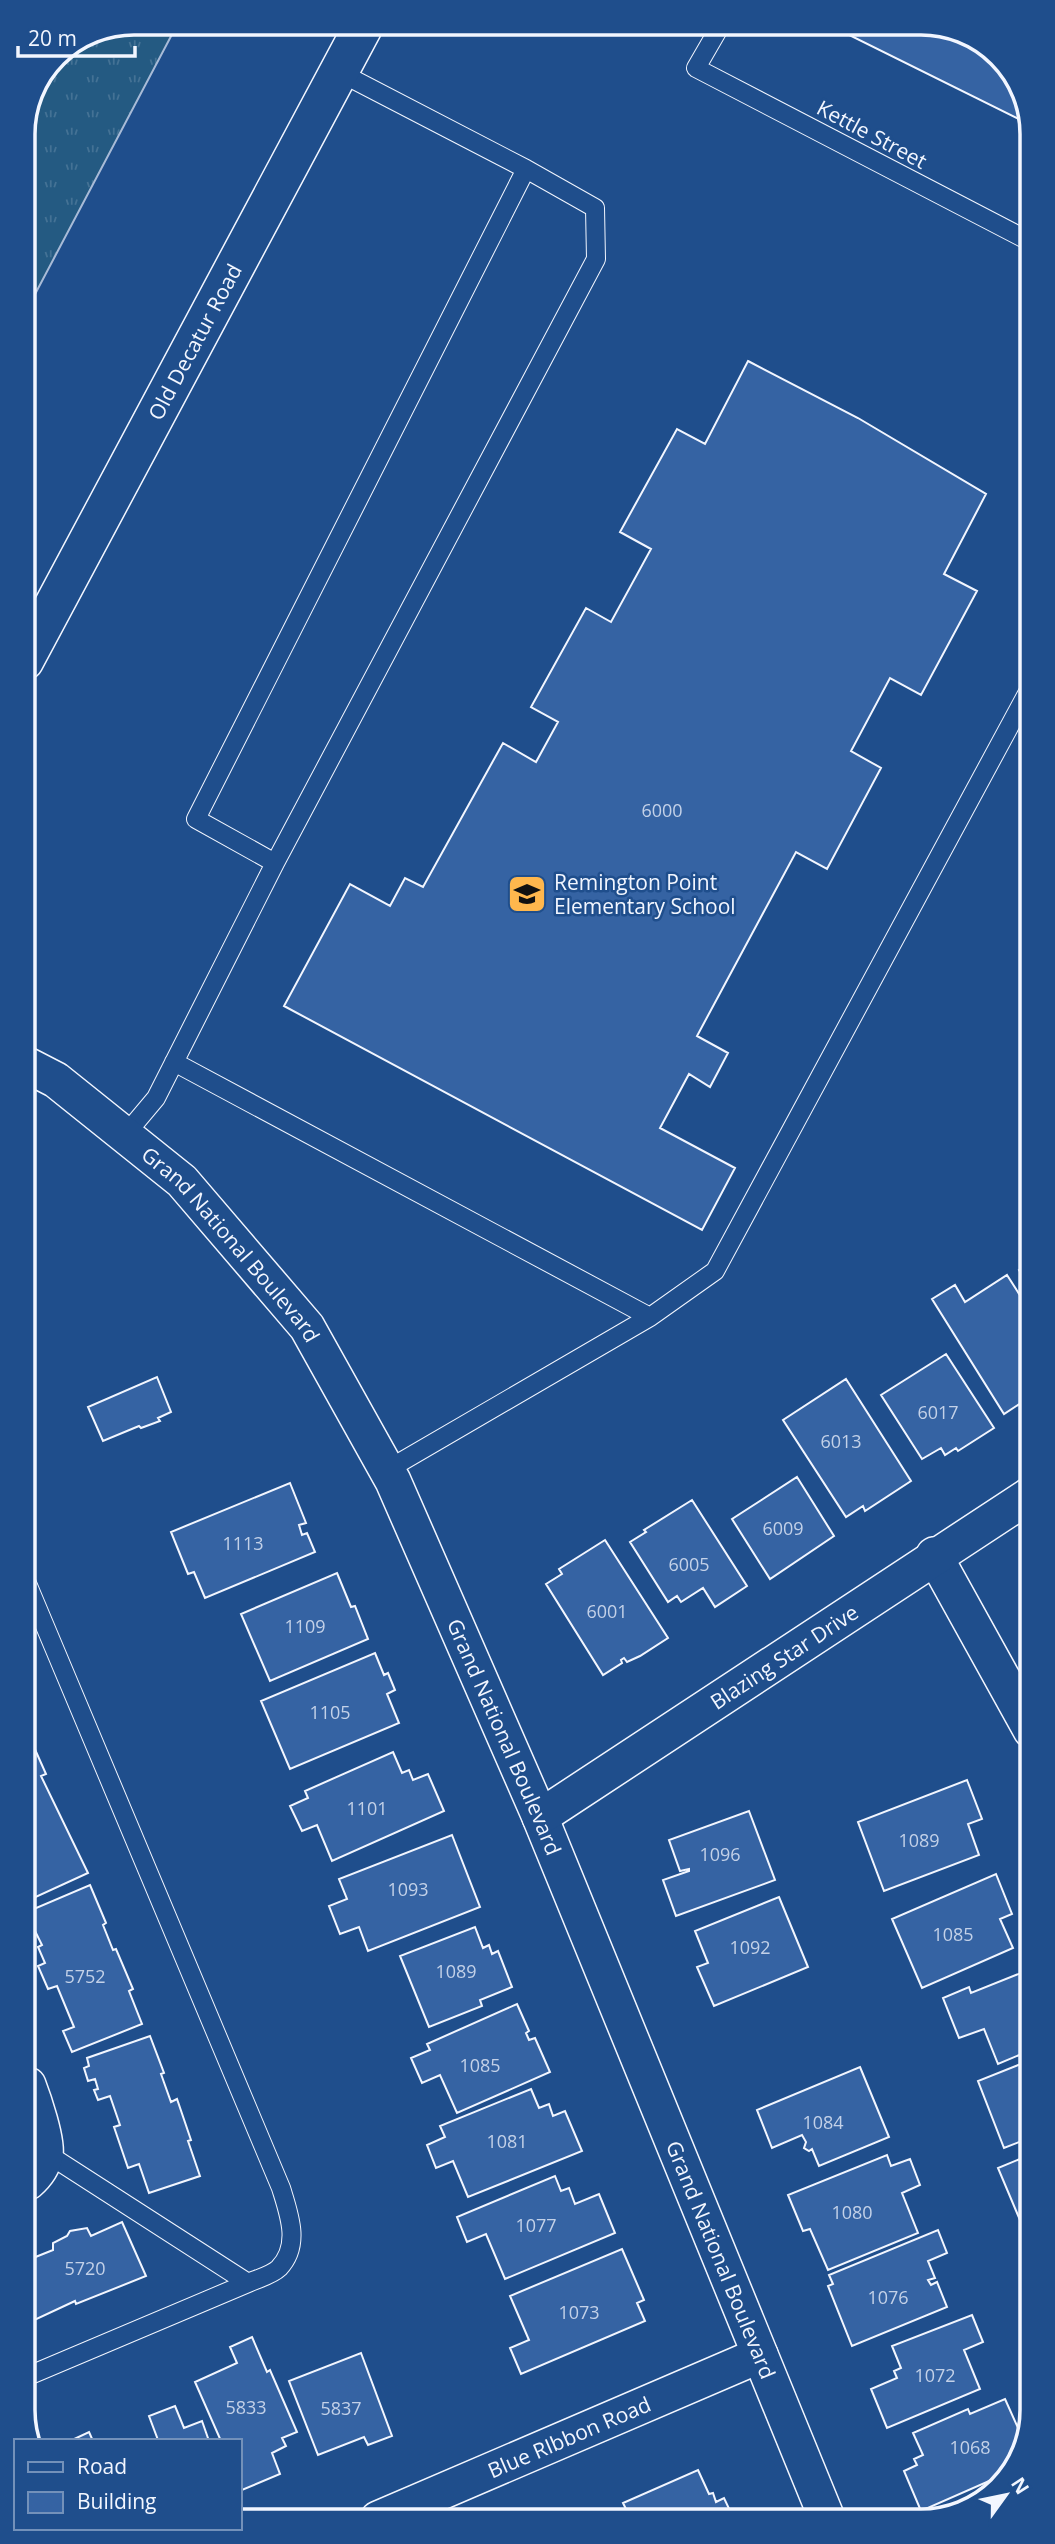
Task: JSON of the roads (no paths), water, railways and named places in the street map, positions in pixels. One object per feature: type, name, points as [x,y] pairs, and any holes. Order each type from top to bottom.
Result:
[{"type":"street","name":"Old Decatur Road","points":[[35,640],[359,35]]},
{"type":"street","name":"Grand National Boulevard","points":[[35,1069],[55,1080],[182,1181],[307,1327],[387,1470],[540,1817],[823,2509]]},
{"type":"street","name":"Blazing Star Drive","points":[[540,1817],[934,1555],[1020,1501]]},
{"type":"street","points":[[934,1555],[1020,1710]]},
{"type":"street","points":[[35,2134],[37,2168]]},
{"type":"street","name":"Blue RIbbon Road","points":[[403,2509],[761,2355]]},
{"type":"lane","name":"Kettle Street","points":[[715,35],[696,68],[1020,236]]},
{"type":"lane","points":[[125,1135],[156,1098],[275,863],[596,259],[595,208],[339,72]]},
{"type":"lane","points":[[275,863],[196,819],[526,169]]},
{"type":"lane","points":[[387,1470],[649,1317],[715,1272],[1020,707]]},
{"type":"lane","points":[[174,1062],[649,1317]]},
{"type":"lane","points":[[35,1602],[281,2188],[291,2220],[291,2246],[278,2269],[35,2373]]},
{"type":"lane","points":[[37,2168],[248,2283]]},
{"type":"place","name":"Remington Point Elementary School","points":[[527,894]]}]
